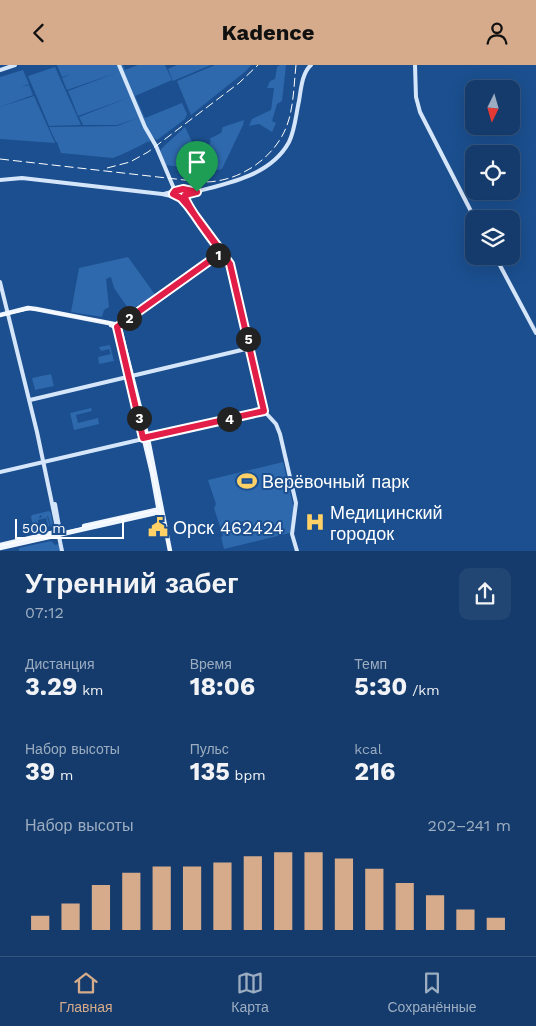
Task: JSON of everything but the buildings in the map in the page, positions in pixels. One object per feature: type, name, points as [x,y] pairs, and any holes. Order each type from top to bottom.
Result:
[{"type":"main road","points":[[0,70],[15,65]]},
{"type":"main road","points":[[119,65],[175,191],[173,194],[176,197]]},
{"type":"main road","points":[[176,197],[236,181],[275,160],[289,142],[306,69],[311,65]]},
{"type":"main road","points":[[415,65],[416,97],[420,112],[470,210]]},
{"type":"main road","points":[[0,181],[22,178],[162,194],[181,198],[188,206],[232,268],[264,411],[276,424],[280,434],[296,503],[292,534],[297,551]]},
{"type":"main road","points":[[184,190],[186,193],[184,199],[188,206]]},
{"type":"main road","points":[[162,194],[184,190],[197,192]]},
{"type":"main road","points":[[0,317],[28,308],[117,326],[222,252]]},
{"type":"main road","points":[[500,265],[536,333]]},
{"type":"main road","points":[[0,282],[30,400],[62,551]]},
{"type":"main road","points":[[117,326],[131,375],[169,551]]},
{"type":"main road","points":[[30,400],[250,348]]},
{"type":"main road","points":[[0,472],[264,411]]},
{"type":"main road","points":[[0,547],[160,511]]},
{"type":"shaded area","points":[[57,65],[118,65],[150,140],[149,143],[148,141],[113,158],[61,153],[49,127],[117,126],[138,118],[117,125],[83,125],[79,117],[130,97],[78,116],[68,91],[119,72],[67,90],[62,78],[71,74],[62,77]]},
{"type":"shaded area","points":[[120,65],[123,65],[125,70],[138,65],[165,65],[172,80],[135,96],[145,118],[182,103],[187,114],[185,119],[157,140],[151,136]]},
{"type":"shaded area","points":[[177,65],[211,65],[173,81],[168,69]]},
{"type":"shaded area","points":[[215,65],[251,65],[191,115],[177,81]]},
{"type":"shaded area","points":[[286,65],[282,101],[277,104],[272,121],[276,123],[272,132],[259,124],[249,126],[252,119],[271,110],[274,88],[267,88],[270,81],[275,79],[277,67]]},
{"type":"shaded area","points":[[55,67],[81,125],[49,126],[28,76]]},
{"type":"shaded area","points":[[23,70],[29,84],[21,87],[29,85],[33,95],[0,107],[0,77]]},
{"type":"shaded area","points":[[34,96],[55,143],[0,139],[0,107]]},
{"type":"shaded area","points":[[244,120],[222,169],[212,171],[205,148],[208,149],[211,140],[209,139],[221,133],[223,127]]},
{"type":"shaded area","points":[[185,127],[194,146],[201,144],[210,171],[166,165],[160,151]]},
{"type":"shaded area","points":[[128,257],[156,296],[140,307],[138,305],[130,311],[114,288],[111,277],[106,279],[109,307],[104,310],[102,317],[71,312],[79,268]]},
{"type":"shaded area","points":[[110,345],[114,361],[99,364],[98,357],[111,354],[109,349],[101,351],[99,347]]},
{"type":"shaded area","points":[[51,374],[54,386],[35,390],[32,378]]},
{"type":"shaded area","points":[[91,408],[92,411],[76,415],[78,423],[98,418],[99,424],[74,430],[70,413]]},
{"type":"shaded area","points":[[283,462],[294,509],[290,533],[224,549],[221,537],[223,536],[214,508],[216,504],[208,480]]},
{"type":"shaded area","points":[[49,511],[54,529],[51,527],[47,516],[50,527],[46,518],[38,520],[38,529],[35,518],[37,530],[35,533],[32,515]]},
{"type":"shaded area","points":[[51,541],[55,545],[59,544],[61,551],[19,551],[19,548]]},
{"type":"tram line","points":[[0,316],[32,309],[113,323],[118,327],[146,441],[169,551]]},
{"type":"tram line","points":[[0,546],[154,511],[161,515]]},
{"type":"railway","points":[[107,168],[130,162],[148,152],[239,83],[258,65]]},
{"type":"railway","points":[[0,159],[202,182],[230,178],[256,165],[277,145],[289,119],[296,65]]},
{"type":"place","name":"Верёвочный парк","points":[[247,481]]},
{"type":"place","name":"Медицинский городок","points":[[315,522]]},
{"type":"place","name":"Орск 462424","points":[[158,527]]},
{"type":"route","points":[[197,192],[182,189],[175,191],[173,194],[184,201],[222,252],[117,327],[143,438],[264,411],[230,264],[222,252],[202,224],[188,206],[184,198],[185,195],[197,192]]}]
